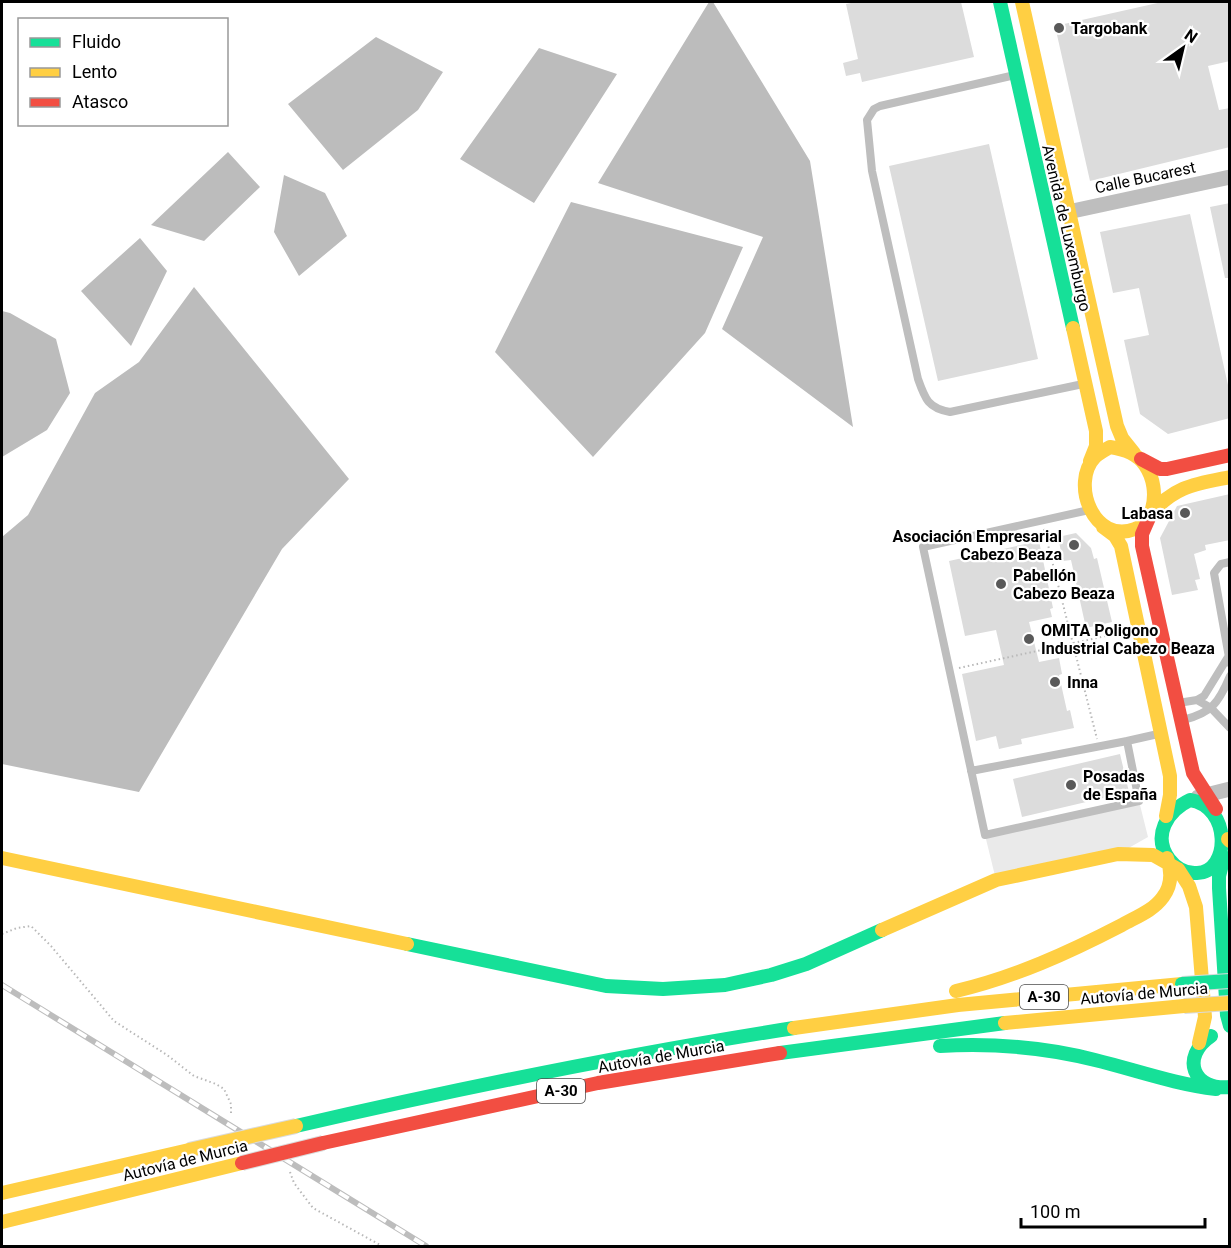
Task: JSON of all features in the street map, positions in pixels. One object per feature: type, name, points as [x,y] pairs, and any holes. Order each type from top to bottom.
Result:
[{"type":"main road","points":[[1000,4],[1022,2]]},
{"type":"main road","name":"Avenida de Luxemburgo","points":[[1022,2],[1117,426],[1122,438],[1138,456]]},
{"type":"main road","name":"Avenida de Luxemburgo","points":[[1000,4],[1085,383],[1096,439],[1090,462]]},
{"type":"main road","points":[[1047,216],[1068,212]]},
{"type":"main road","points":[[1224,1089],[1201,1081],[1193,1067],[1195,1050],[1205,1017],[1196,907],[1189,886],[1172,864],[1162,842],[1171,784],[1121,546],[1115,536],[1095,519],[1090,510],[1085,486],[1086,470],[1090,462],[1096,454],[1110,447],[1119,447],[1160,469],[1230,455]]},
{"type":"main road","points":[[1138,456],[1153,482],[1154,501],[1142,534],[1142,546],[1194,773],[1226,826],[1225,856],[1219,876],[1219,888],[1227,1015],[1230,1026]]},
{"type":"main road","points":[[1103,526],[1120,533],[1138,530],[1166,495],[1176,489],[1230,477]]},
{"type":"main road","points":[[1118,854],[1145,839],[1182,803],[1190,800],[1206,802],[1226,826]]},
{"type":"main road","points":[[2,858],[606,986],[663,989],[725,985],[771,975],[806,963],[996,880],[1118,854],[1149,855],[1195,874],[1203,873],[1219,865],[1225,856]]},
{"type":"main road","points":[[906,1012],[934,996],[998,981],[1027,971],[1131,920],[1155,905],[1163,897],[1171,880],[1172,864]]},
{"type":"main road","name":"Autovía de Murcia","points":[[2,1193],[435,1093],[602,1059],[750,1034],[906,1012],[1037,997],[1230,981]]},
{"type":"main road","name":"Autovía de Murcia","points":[[2,1222],[323,1143],[598,1083],[801,1050],[966,1027],[1230,1003]]},
{"type":"main road","points":[[1199,1043],[1212,1035],[1230,1036]]},
{"type":"main road","points":[[801,1050],[835,1056],[949,1045],[1021,1046],[1094,1060],[1192,1087],[1224,1089]]},
{"type":"main road","points":[[2,1185],[45,1183]]},
{"type":"street","name":"Calle Bucarest","points":[[1068,212],[1230,177]]},
{"type":"street","points":[[1190,800],[1230,789]]},
{"type":"lane","points":[[1016,74],[1001,80],[880,106],[874,109],[867,120],[872,171],[918,379],[925,400],[941,411],[950,412],[1085,383]]},
{"type":"lane","points":[[1090,510],[922,547],[985,835],[1140,801],[1127,741]]},
{"type":"lane","points":[[1178,703],[1197,700],[1204,696],[1229,660],[1214,581],[1214,573],[1225,562]]},
{"type":"lane","points":[[1182,720],[1196,717],[1211,708],[1223,692],[1230,676]]},
{"type":"lane","points":[[1197,700],[1211,708],[1230,728]]},
{"type":"lane","points":[[971,771],[1162,733]]},
{"type":"path","points":[[1042,520],[1099,747]]},
{"type":"path","points":[[949,670],[1124,632]]},
{"type":"path","points":[[2,934],[31,926],[51,946],[114,1021],[167,1054],[194,1076],[224,1089],[231,1104],[231,1116]]},
{"type":"path","points":[[288,1170],[294,1183],[313,1208],[382,1246]]},
{"type":"shaded area","points":[[709,2],[713,2],[810,161],[853,427],[722,329],[763,237],[598,183]]},
{"type":"shaded area","points":[[376,37],[443,72],[418,110],[343,170],[288,104]]},
{"type":"shaded area","points":[[539,48],[617,74],[534,203],[460,159]]},
{"type":"shaded area","points":[[228,152],[260,187],[204,241],[151,225]]},
{"type":"shaded area","points":[[284,175],[325,193],[347,236],[299,276],[274,232]]},
{"type":"shaded area","points":[[571,202],[743,247],[705,333],[593,457],[495,352]]},
{"type":"shaded area","points":[[140,238],[167,271],[131,346],[81,291]]},
{"type":"shaded area","points":[[194,287],[349,479],[282,549],[139,792],[2,764],[2,537],[28,515],[95,393],[139,362]]},
{"type":"shaded area","points":[[2,311],[10,313],[56,339],[70,393],[47,430],[2,457]]},
{"type":"shaded area","points":[[1139,801],[1148,837],[1118,854],[996,880],[985,835]]},
{"type":"building","points":[[856,2],[961,2],[974,57],[862,82],[860,73],[846,76],[843,63],[858,59],[846,4]]},
{"type":"building","points":[[1162,2],[1230,2],[1230,61],[1208,66],[1219,110],[1230,108],[1230,147],[1090,181],[1055,26]]},
{"type":"building","points":[[989,144],[1038,359],[938,381],[889,166]]},
{"type":"building","points":[[1230,203],[1230,278],[1225,278],[1210,207]]},
{"type":"building","points":[[1190,214],[1230,394],[1230,418],[1168,434],[1140,414],[1124,340],[1149,335],[1139,288],[1113,293],[1100,232]]},
{"type":"building","points":[[1230,494],[1230,540],[1205,545],[1206,550],[1194,554],[1200,579],[1195,580],[1198,590],[1172,595],[1160,538],[1177,506]]},
{"type":"building","points":[[1076,533],[1091,548],[1094,559],[1097,558],[1112,622],[1086,628],[1071,560],[1063,561],[1058,537]]},
{"type":"building","points":[[1039,541],[1053,608],[1050,609],[1052,617],[1029,622],[1039,662],[1059,658],[1062,674],[1059,675],[1067,711],[1070,710],[1074,728],[1021,739],[1022,744],[999,749],[996,736],[976,741],[962,674],[1004,665],[996,630],[965,636],[949,561]]},
{"type":"building","name":"Posadas de España","points":[[1120,754],[1129,792],[1022,817],[1013,779]]},
{"type":"railway","points":[[2,985],[426,1246]]},
{"type":"traffic: fast","points":[[1000,2],[1073,328]]},
{"type":"traffic: fast","points":[[1190,800],[1203,805],[1213,814],[1222,838],[1221,851],[1216,862],[1208,870],[1197,873],[1181,870],[1175,865],[1169,859],[1162,842],[1164,825],[1169,817],[1190,800]]},
{"type":"traffic: fast","points":[[1224,857],[1219,876],[1219,888],[1227,1015],[1230,1026]]},
{"type":"traffic: fast","points":[[407,944],[606,986],[663,989],[725,985],[771,975],[806,964],[882,930]]},
{"type":"traffic: fast","points":[[1182,984],[1230,981]]},
{"type":"traffic: fast","points":[[780,1053],[1005,1023]]},
{"type":"traffic: fast","points":[[296,1126],[544,1072],[794,1028]]},
{"type":"traffic: fast","points":[[1211,1036],[1201,1044],[1196,1053],[1195,1071],[1207,1084],[1230,1087]]},
{"type":"traffic: fast","points":[[940,1046],[979,1045],[1038,1049],[1216,1089]]},
{"type":"traffic: slow","points":[[1022,2],[1117,426],[1122,438],[1134,453]]},
{"type":"traffic: slow","points":[[1073,328],[1096,431],[1096,446],[1090,461]]},
{"type":"traffic: slow","points":[[1110,447],[1125,450],[1138,457],[1148,470],[1152,481],[1154,498],[1150,516],[1146,522],[1135,529],[1120,532],[1108,528],[1090,509],[1085,481],[1088,468],[1095,457],[1110,447]]},
{"type":"traffic: slow","points":[[1150,515],[1177,492],[1196,484],[1230,477]]},
{"type":"traffic: slow","points":[[1103,527],[1115,536],[1121,546],[1170,776],[1170,795],[1166,816]]},
{"type":"traffic: slow","points":[[882,930],[996,880],[1118,854],[1153,855],[1176,868]]},
{"type":"traffic: slow","points":[[2,858],[407,944]]},
{"type":"traffic: slow","points":[[956,991],[999,979],[1041,963],[1149,910],[1163,897],[1170,883],[1167,858]]},
{"type":"traffic: slow","points":[[1178,869],[1189,886],[1196,907],[1205,1017],[1199,1043]]},
{"type":"traffic: slow","points":[[794,1028],[958,1005],[1182,984]]},
{"type":"traffic: slow","points":[[1184,1006],[1230,1003]]},
{"type":"traffic: slow","points":[[1005,1023],[1184,1006]]},
{"type":"traffic: slow","points":[[189,1150],[296,1126]]},
{"type":"traffic: slow","points":[[2,1193],[189,1150]]},
{"type":"traffic: slow","points":[[2,1222],[242,1163]]},
{"type":"traffic: jam","points":[[1141,459],[1160,469],[1167,469],[1230,455]]},
{"type":"traffic: jam","points":[[1149,518],[1142,534],[1142,546],[1193,773],[1216,809]]},
{"type":"traffic: jam","points":[[323,1143],[598,1083],[780,1053]]},
{"type":"traffic: jam","points":[[242,1163],[323,1143]]},
{"type":"place","name":"Targobank","points":[[1059,28]]},
{"type":"place","name":"Labasa","points":[[1185,513]]},
{"type":"place","name":"Asociación Empresarial Cabezo Beaza","points":[[1074,545]]},
{"type":"place","name":"Pabellón Cabezo Beaza","points":[[1001,584]]},
{"type":"place","name":"OMITA Poligono Industrial Cabezo Beaza","points":[[1029,639]]},
{"type":"place","name":"Inna","points":[[1055,682]]},
{"type":"place","name":"Posadas de España","points":[[1071,785]]}]
